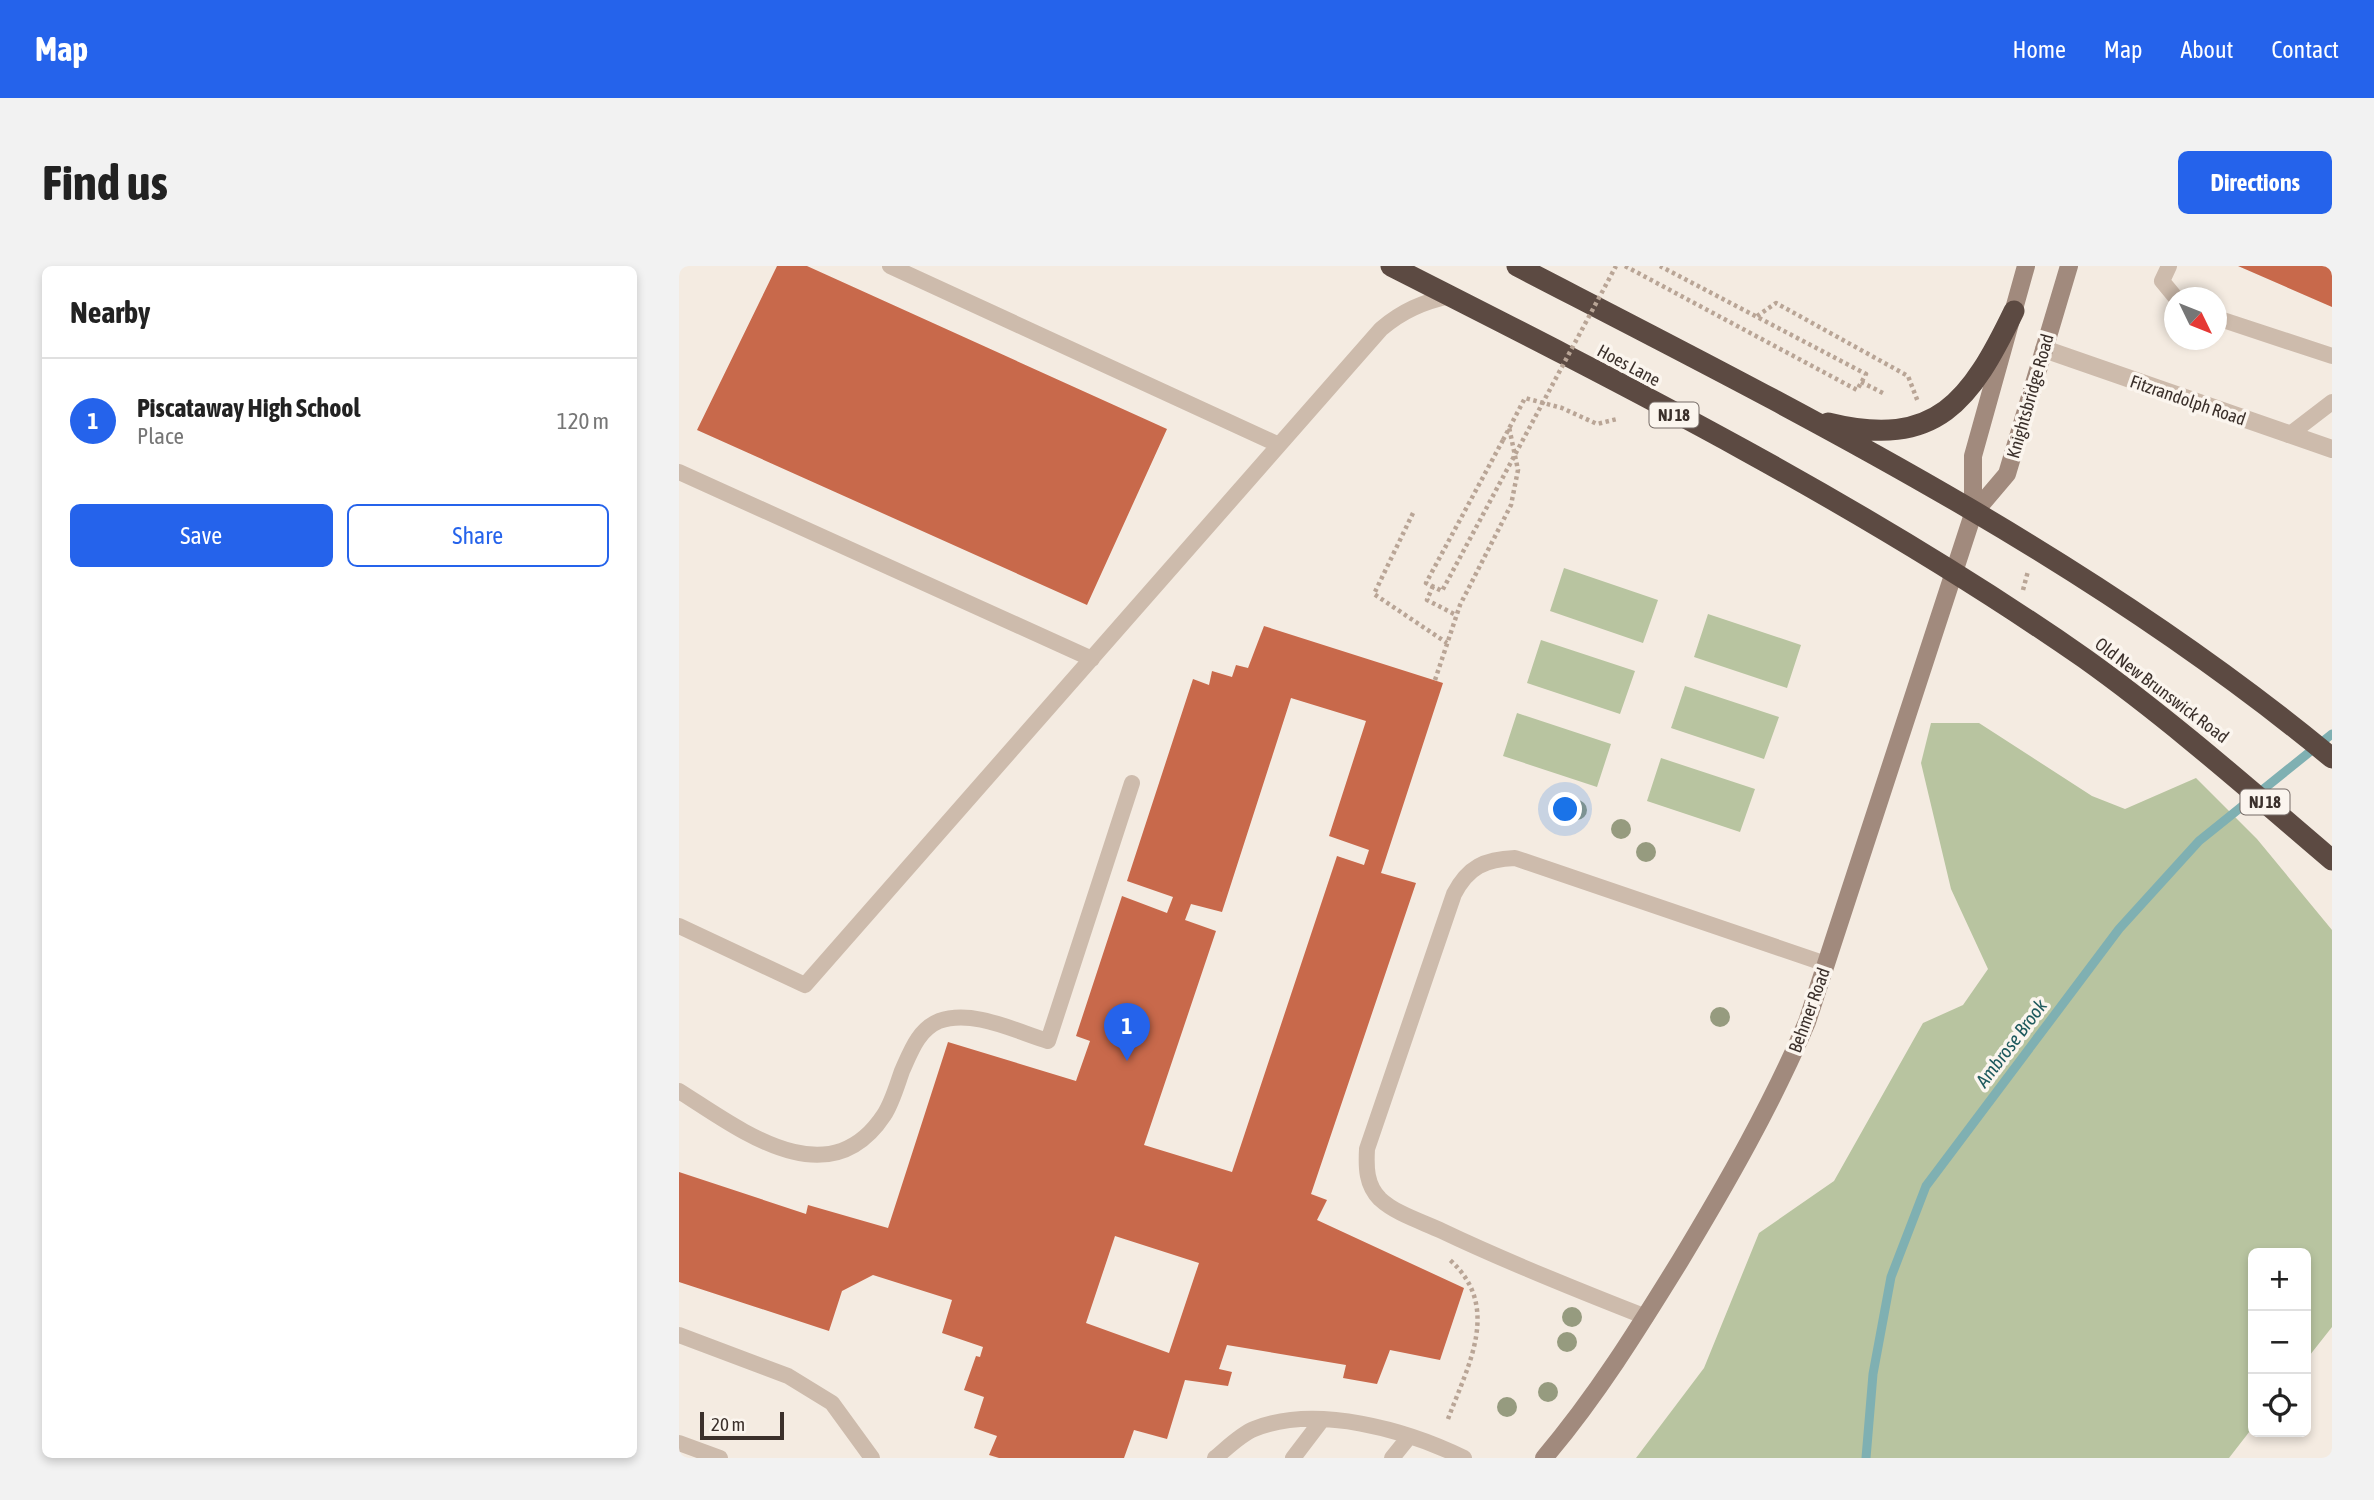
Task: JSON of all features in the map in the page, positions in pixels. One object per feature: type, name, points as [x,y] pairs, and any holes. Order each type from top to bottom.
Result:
[{"type":"highway","name":"Hoes Lane","points":[[1391,266],[1844,508],[1953,573]]},
{"type":"highway","name":"Hoes Lane","points":[[1517,266],[1812,419],[1973,513]]},
{"type":"highway","points":[[1812,419],[1878,430],[1900,429],[1942,416],[1967,392],[1988,364],[2014,311]]},
{"type":"highway","points":[[1973,513],[2084,577],[2190,647],[2332,758]]},
{"type":"highway","name":"Old New Brunswick Road","points":[[1953,573],[2087,660],[2213,757],[2324,853]]},
{"type":"street","points":[[1973,513],[1973,456],[2026,266]]},
{"type":"street","name":"Knightsbridge Road","points":[[1973,513],[2007,474],[2069,266]]},
{"type":"street","name":"Fitzrandolph Road","points":[[2044,349],[2332,449]]},
{"type":"street","name":"Behmer Road","points":[[1544,1458],[1627,1349],[1775,1096],[1807,1022],[1973,513]]},
{"type":"lane","points":[[890,266],[1279,445]]},
{"type":"lane","points":[[2167,287],[2162,281],[2169,266]]},
{"type":"lane","points":[[679,926],[805,985],[1279,445],[1397,315],[1425,302],[1450,296]]},
{"type":"lane","points":[[2227,321],[2332,356]]},
{"type":"lane","points":[[2289,435],[2332,402]]},
{"type":"lane","points":[[679,472],[1092,660]]},
{"type":"lane","points":[[679,1091],[761,1142],[795,1154],[822,1156],[846,1149],[884,1115],[913,1045],[923,1031],[940,1021],[967,1017],[1048,1041],[1132,783]]},
{"type":"lane","points":[[1646,1317],[1480,1249],[1400,1211],[1381,1200],[1371,1187],[1366,1170],[1367,1149],[1454,894],[1463,877],[1477,865],[1497,858],[1515,858],[1826,964]]},
{"type":"lane","points":[[679,1335],[788,1376],[832,1403],[872,1458]]},
{"type":"lane","points":[[1215,1458],[1253,1429],[1297,1419],[1353,1422],[1436,1444],[1464,1458]]},
{"type":"lane","points":[[1293,1458],[1322,1420]]},
{"type":"lane","points":[[1392,1458],[1409,1437]]},
{"type":"lane","points":[[679,1443],[720,1458]]},
{"type":"path","points":[[1616,266],[1442,591],[1426,583],[1525,398],[1562,408],[1597,424],[1616,419]]},
{"type":"path","points":[[1625,266],[1857,390],[1865,374],[1660,266]]},
{"type":"path","points":[[1756,316],[1776,303],[1908,376],[1920,407]]},
{"type":"path","points":[[1861,382],[1885,394]]},
{"type":"path","points":[[1435,680],[1457,615],[1511,505],[1518,470],[1509,427]]},
{"type":"path","points":[[1413,513],[1374,594],[1447,643]]},
{"type":"path","points":[[2022,592],[2028,570]]},
{"type":"path","points":[[1433,586],[1427,600],[1457,615]]},
{"type":"path","points":[[1448,1419],[1480,1323],[1471,1286],[1462,1272],[1449,1260]]},
{"type":"green space","points":[[1564,568],[1658,600],[1643,643],[1550,611]]},
{"type":"green space","points":[[1708,614],[1801,645],[1787,688],[1694,657]]},
{"type":"green space","points":[[1541,640],[1635,671],[1620,714],[1527,683]]},
{"type":"green space","points":[[1685,686],[1779,717],[1764,759],[1671,728]]},
{"type":"green space","points":[[1517,713],[1611,744],[1597,787],[1503,756]]},
{"type":"green space","points":[[1931,723],[1979,723],[2092,796],[2125,809],[2196,778],[2257,839],[2332,930],[2332,1327],[2311,1354],[2311,1248],[2248,1248],[2248,1433],[2229,1458],[1636,1458],[1704,1368],[1759,1233],[1834,1181],[1923,1023],[1963,1005],[1988,969],[1951,889],[1921,763]]},
{"type":"green space","points":[[1661,758],[1755,789],[1740,832],[1647,801]]},
{"type":"building","points":[[777,266],[807,266],[1167,429],[1087,605],[697,430]]},
{"type":"building","points":[[2238,266],[2332,266],[2332,307]]},
{"type":"building","points":[[1264,626],[1443,683],[1381,873],[1416,883],[1311,1194],[1327,1200],[1317,1220],[1464,1288],[1440,1360],[1390,1350],[1377,1384],[1343,1378],[1346,1365],[1227,1345],[1219,1369],[1232,1372],[1228,1386],[1185,1380],[1167,1439],[1134,1430],[1124,1458],[999,1458],[989,1455],[997,1436],[974,1428],[984,1397],[964,1390],[976,1356],[980,1357],[983,1347],[942,1333],[952,1300],[873,1275],[842,1291],[829,1331],[679,1282],[679,1172],[806,1214],[808,1205],[888,1228],[948,1042],[1076,1081],[1090,1041],[1076,1036],[1122,896],[1167,913],[1173,897],[1127,881],[1193,679],[1209,685],[1212,671],[1232,677],[1236,665],[1248,668]],"holes":[[[1291,698],[1366,721],[1329,836],[1369,850],[1364,865],[1337,856],[1232,1172],[1144,1145],[1216,931],[1185,920],[1191,904],[1222,912]],[[1115,1236],[1199,1263],[1169,1353],[1086,1323]]]},
{"type":"waterway","name":"Ambrose Brook","points":[[1866,1458],[1873,1374],[1891,1277],[1926,1186],[2119,929],[2199,841],[2332,734]]},
{"type":"place","name":"Piscataway High School","points":[[1127,1061]]}]
